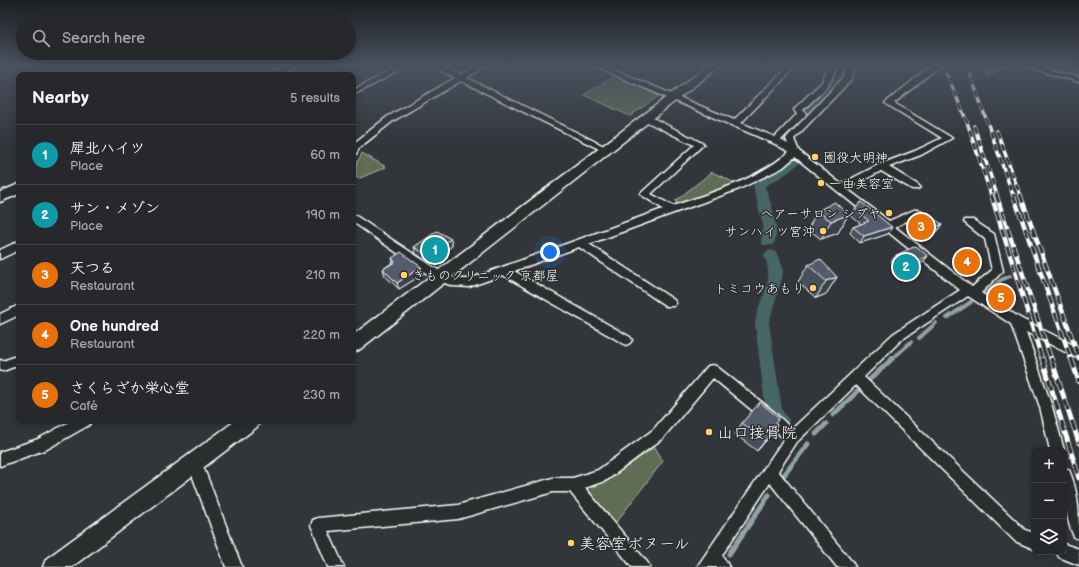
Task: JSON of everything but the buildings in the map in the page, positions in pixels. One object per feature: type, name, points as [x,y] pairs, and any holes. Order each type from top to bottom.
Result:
[{"type":"street","points":[[356,147],[390,119],[438,91]]},
{"type":"street","points":[[489,91],[606,149]]},
{"type":"street","points":[[657,91],[776,141],[795,152],[970,291],[1016,321],[1079,354]]},
{"type":"street","points":[[356,343],[681,91]]},
{"type":"street","points":[[735,124],[767,91]]},
{"type":"street","points":[[776,141],[802,114],[798,110],[817,91]]},
{"type":"street","points":[[795,152],[790,139],[836,91]]},
{"type":"street","points":[[841,188],[881,167],[918,153],[948,138],[889,104],[904,91]]},
{"type":"street","points":[[646,118],[700,144],[645,194],[670,209]]},
{"type":"street","points":[[356,219],[440,277],[457,283],[470,283],[670,209],[736,187],[778,166],[795,152]]},
{"type":"street","points":[[881,167],[915,187]]},
{"type":"street","points":[[0,197],[16,190]]},
{"type":"street","points":[[888,226],[917,212]]},
{"type":"street","points":[[713,563],[769,471],[792,438],[855,376],[898,337],[970,291],[998,271],[990,237],[969,222]]},
{"type":"street","points":[[579,242],[670,303]]},
{"type":"street","points":[[0,255],[16,247]]},
{"type":"street","points":[[503,270],[626,340]]},
{"type":"street","points":[[0,319],[16,311]]},
{"type":"street","points":[[1016,321],[1046,407],[1056,447]]},
{"type":"street","points":[[0,365],[3,366],[16,361]]},
{"type":"street","points":[[336,567],[318,525],[458,512],[553,485],[573,484],[602,475],[658,434],[712,370],[769,416],[792,438]]},
{"type":"street","points":[[855,376],[1020,536],[1031,540]]},
{"type":"street","points":[[0,459],[42,444],[79,424]]},
{"type":"street","points":[[54,567],[194,461],[246,424]]},
{"type":"street","points":[[194,461],[234,567]]},
{"type":"street","points":[[769,471],[847,567]]},
{"type":"street","points":[[1066,483],[1079,532]]},
{"type":"street","points":[[573,484],[642,567]]},
{"type":"street","points":[[1067,553],[1079,557]]},
{"type":"green space","points":[[590,91],[651,91],[660,95],[630,116],[584,95]]},
{"type":"green space","points":[[362,153],[386,167],[360,178],[356,178],[356,165]]},
{"type":"green space","points":[[712,172],[735,183],[678,204],[675,201]]},
{"type":"green space","points":[[655,447],[663,461],[614,525],[588,494],[592,487],[603,483]]},
{"type":"waterway","points":[[787,135],[830,91]]},
{"type":"waterway","points":[[768,242],[769,225],[759,185],[785,169],[796,159]]},
{"type":"waterway","points":[[771,255],[775,265],[775,282],[766,305],[762,323],[774,413],[781,420]]},
{"type":"waterway","points":[[985,294],[1001,280],[1010,276]]},
{"type":"waterway","points":[[947,318],[971,302]]},
{"type":"waterway","points":[[919,338],[936,323]]},
{"type":"waterway","points":[[892,359],[911,342]]},
{"type":"waterway","points":[[867,382],[893,358]]},
{"type":"waterway","points":[[833,415],[860,389]]},
{"type":"waterway","points":[[816,434],[826,424]]},
{"type":"waterway","points":[[784,475],[808,444]]},
{"type":"waterway","points":[[729,554],[769,495]]},
{"type":"railway","points":[[954,91],[967,122],[991,195]]},
{"type":"railway","points":[[976,91],[1013,195]]},
{"type":"railway","points":[[974,126],[997,195]]},
{"type":"railway","points":[[997,131],[1020,195]]},
{"type":"railway","points":[[991,194],[1042,359]]},
{"type":"railway","points":[[996,194],[1051,359]]},
{"type":"railway","points":[[1013,194],[1071,359]]},
{"type":"railway","points":[[1020,194],[1079,357]]},
{"type":"railway","points":[[1042,358],[1079,478]]},
{"type":"railway","points":[[1051,358],[1079,443]]},
{"type":"railway","points":[[1071,358],[1079,382]]},
{"type":"place","name":"國役大明神","points":[[815,157]]},
{"type":"place","name":"一由美容室","points":[[821,183]]},
{"type":"place","name":"ヘアーサロン シブヤ","points":[[889,213]]},
{"type":"place","name":"天つる","points":[[921,227]]},
{"type":"place","name":"サンハイツ宮沖","points":[[823,231]]},
{"type":"place","name":"犀北ハイツ","points":[[435,250]]},
{"type":"place","name":"One hundred","points":[[967,262]]},
{"type":"place","name":"サン・メゾン","points":[[906,267]]},
{"type":"place","name":"きものクリニック 京都屋","points":[[404,275]]},
{"type":"place","name":"トミコウあもり","points":[[813,288]]},
{"type":"place","name":"さくらざか栄心堂","points":[[1001,298]]},
{"type":"place","name":"山口接骨院","points":[[709,432]]},
{"type":"place","name":"美容室ボヌール","points":[[571,543]]}]
